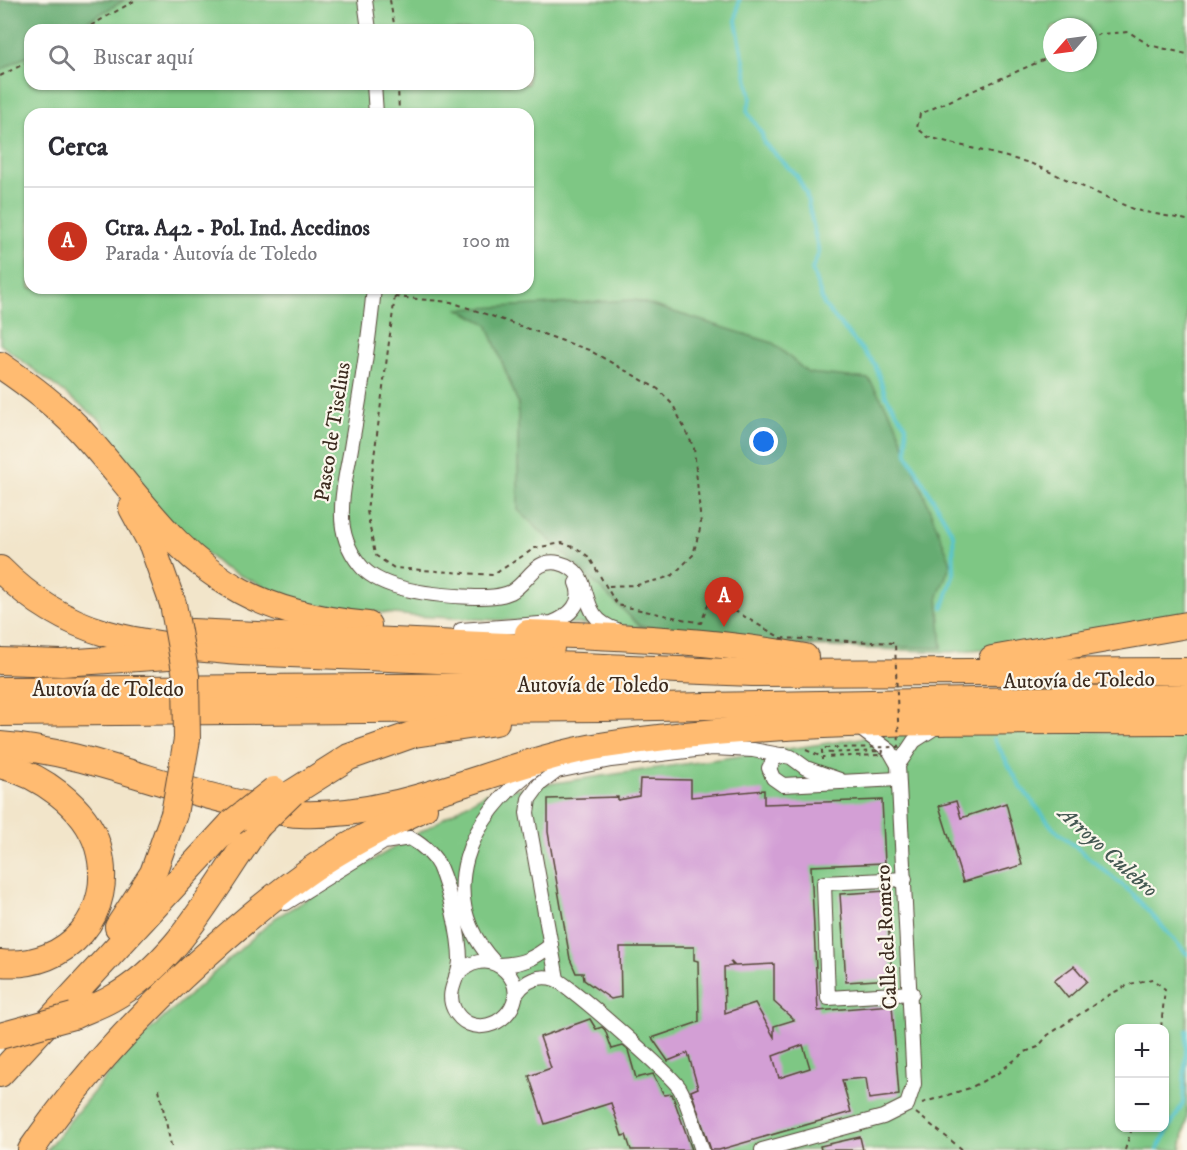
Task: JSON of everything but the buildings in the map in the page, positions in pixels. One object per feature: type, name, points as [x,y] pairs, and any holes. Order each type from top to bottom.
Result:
[{"type":"highway","points":[[0,365],[53,404],[79,429],[145,509],[194,559],[242,592],[298,613],[365,625],[645,638],[759,648],[805,657]]},
{"type":"highway","points":[[0,1072],[123,921],[153,873],[174,814],[187,739],[186,676],[173,604],[152,545],[102,458]]},
{"type":"highway","points":[[0,567],[35,601],[58,616],[113,636],[162,646],[242,652],[752,673]]},
{"type":"highway","points":[[0,567],[65,606],[115,624],[164,631],[764,659],[805,657],[992,659],[1187,657]]},
{"type":"highway","points":[[992,659],[1187,626]]},
{"type":"highway","points":[[0,661],[62,663],[242,652]]},
{"type":"highway","points":[[551,686],[575,678],[658,678],[752,673],[1187,670]]},
{"type":"highway","name":"Autovía de Toledo","points":[[0,690],[81,692],[1187,680]]},
{"type":"highway","name":"Autovía de Toledo","points":[[0,713],[605,708],[1187,697]]},
{"type":"highway","points":[[0,1072],[232,823],[283,792],[349,757],[414,734],[482,723],[533,721],[605,708]]},
{"type":"highway","points":[[0,745],[35,747],[184,791],[299,814],[363,811],[399,803],[554,755],[640,740],[851,723],[1187,721]]},
{"type":"highway","points":[[0,765],[37,779],[64,797],[83,820],[98,844],[103,871],[99,900],[87,928],[65,949],[36,961],[0,963]]},
{"type":"highway","points":[[31,1150],[91,1072],[184,975],[271,898],[323,861],[372,832],[501,772]]},
{"type":"highway","points":[[0,1036],[73,1016],[112,999],[142,977],[169,952],[206,907],[258,826],[283,792]]},
{"type":"street","points":[[365,0],[368,24]]},
{"type":"street","points":[[374,90],[376,108]]},
{"type":"street","name":"Paseo de Tiselius","points":[[373,294],[369,340],[342,509],[345,539],[360,566],[375,578],[399,588],[474,597],[497,596],[512,591],[536,567],[547,563],[569,567]]},
{"type":"street","points":[[461,630],[552,623],[566,617],[577,605],[578,589],[569,567]]},
{"type":"street","points":[[569,567],[582,579],[591,613],[602,625],[645,638]]},
{"type":"street","points":[[851,723],[890,751],[898,772]]},
{"type":"street","points":[[898,772],[914,741],[942,723]]},
{"type":"street","points":[[557,979],[527,813],[529,799],[540,784],[557,771],[611,760],[712,748],[753,750],[785,755],[806,768],[840,780]]},
{"type":"street","points":[[516,994],[511,977],[484,951],[468,925],[462,902],[464,871],[477,831],[493,806],[512,785],[554,755]]},
{"type":"street","points":[[785,755],[775,758],[769,768],[773,778],[783,785],[898,772]]},
{"type":"street","name":"Calle del Romero","points":[[898,772],[912,993],[914,1084],[907,1105]]},
{"type":"street","points":[[184,975],[291,899],[352,860],[384,842],[410,838],[426,848],[439,866],[456,934],[460,962],[450,992],[454,1009],[466,1022],[482,1027],[499,1023],[511,1011],[516,994],[522,985],[539,977],[557,979],[615,1026],[680,1088],[702,1150]]},
{"type":"street","points":[[904,879],[824,883],[828,998],[912,993]]},
{"type":"street","points":[[456,976],[466,966],[481,961],[516,965],[532,960],[551,945]]},
{"type":"street","points":[[762,1150],[883,1117],[907,1105]]},
{"type":"path","points":[[94,24],[136,0]]},
{"type":"path","points":[[390,0],[394,24]]},
{"type":"path","points":[[1097,35],[1129,32],[1149,45],[1187,54]]},
{"type":"path","points":[[1043,60],[920,114],[917,128],[928,137],[1030,164],[1135,210],[1187,220]]},
{"type":"path","points":[[0,76],[24,64]]},
{"type":"path","points":[[398,90],[399,108]]},
{"type":"path","points":[[395,294],[367,511],[375,555],[394,568],[493,575],[531,550]]},
{"type":"path","points":[[395,297],[451,302],[589,350],[658,388],[673,405],[694,448],[700,525],[693,555],[673,575],[662,579],[638,585],[605,586],[617,605],[701,623],[711,597],[781,638],[895,643],[899,747],[822,748],[822,753],[883,752],[882,755],[822,757],[798,747]]},
{"type":"path","points":[[907,1105],[930,1102],[969,1088],[998,1073],[1025,1052],[1038,1047],[1048,1035],[1109,994],[1130,984],[1152,979],[1164,989],[1161,1024]]},
{"type":"path","points":[[159,1089],[172,1150]]},
{"type":"path","points":[[907,1105],[963,1150]]},
{"type":"path","points":[[1125,1150],[1131,1132]]},
{"type":"green space","points":[[0,0],[1187,0],[1187,617],[1059,642],[950,652],[775,645],[625,626],[413,616],[302,604],[222,567],[152,505],[100,420],[0,344]]},
{"type":"green space","points":[[0,0],[125,0],[83,24],[24,24],[24,57],[0,71]]},
{"type":"green space","points":[[635,300],[773,343],[808,373],[869,379],[894,419],[951,563],[938,596],[942,648],[768,644],[640,626],[518,510],[518,403],[487,324],[459,309]]},
{"type":"green space","points":[[917,730],[1187,732],[1187,1116],[1181,1150],[46,1150],[128,1050],[275,918],[486,793]]},
{"type":"waterway","name":"Arroyo Culebro","points":[[739,0],[736,21],[751,98],[747,111],[762,134],[764,143],[797,176],[806,193],[819,253],[812,269],[824,305],[875,365],[886,396],[906,426],[907,454],[953,534],[954,573],[943,607]]},
{"type":"waterway","name":"Arroyo Culebro","points":[[994,739],[1021,787],[1053,828],[1133,894],[1187,954]]},
{"type":"waterway","name":"Arroyo Culebro","points":[[1157,1150],[1183,1103],[1187,1030]]},
{"type":"place","name":"Ctra. A42 - Pol. Ind. Acedinos","points":[[724,627]]}]
